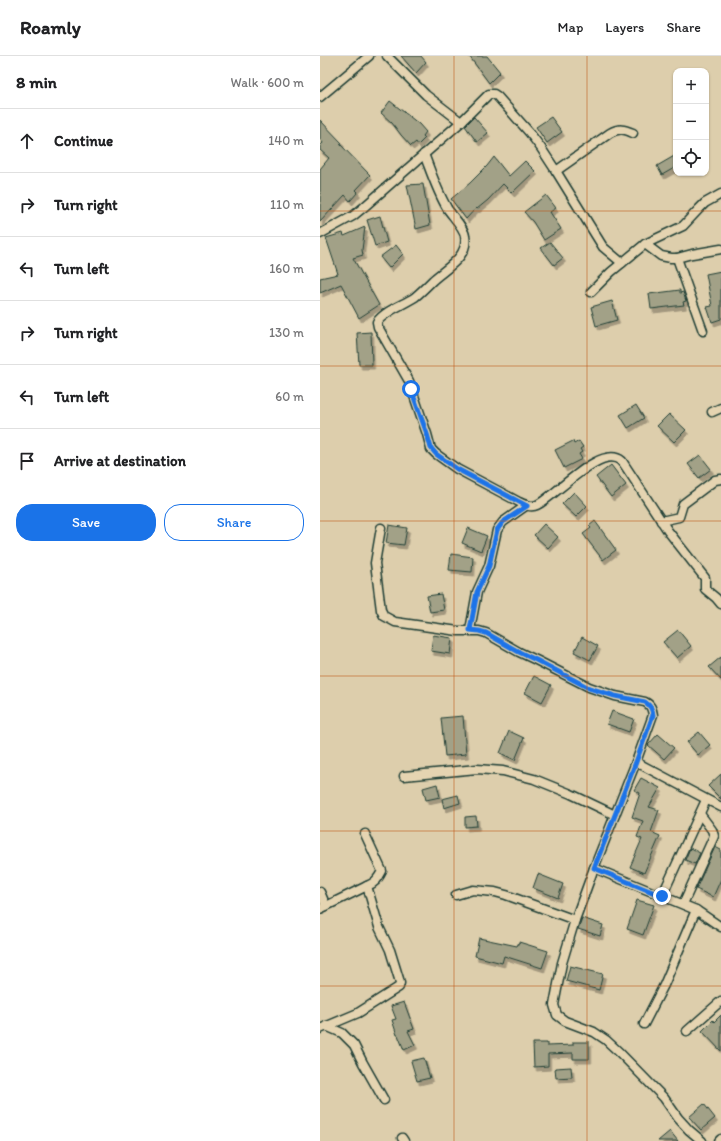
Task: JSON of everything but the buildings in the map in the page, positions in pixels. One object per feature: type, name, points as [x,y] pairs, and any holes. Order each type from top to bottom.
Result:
[{"type":"street","points":[[320,97],[369,56]]},
{"type":"street","points":[[387,56],[426,95],[461,122]]},
{"type":"street","points":[[321,232],[353,216],[461,122],[489,94],[494,94],[529,132],[556,171],[603,247],[622,263]]},
{"type":"street","points":[[556,171],[610,133],[618,129],[624,129],[632,133]]},
{"type":"street","points":[[424,154],[446,206],[453,218],[462,228],[465,235],[463,251],[456,261],[415,296],[380,318],[377,322],[378,327],[409,381],[431,448],[436,454],[457,469],[527,506],[537,505],[580,473],[601,460],[614,457],[618,458],[622,461],[661,521],[705,578],[705,589],[721,604]]},
{"type":"street","points":[[591,292],[645,244],[683,226],[702,206],[721,194]]},
{"type":"street","points":[[645,244],[662,256],[677,258],[721,249]]},
{"type":"street","points":[[677,258],[703,331]]},
{"type":"street","points":[[712,412],[721,408]]},
{"type":"street","points":[[661,521],[678,517],[683,504],[715,480],[721,479]]},
{"type":"street","points":[[470,630],[477,592],[489,566],[497,530],[503,522],[527,506]]},
{"type":"street","points":[[381,528],[376,563],[381,610],[384,616],[395,622],[405,624],[470,630],[486,633],[519,652],[589,688],[615,696],[645,702],[652,710],[653,715],[636,762],[575,920],[562,963],[554,1005],[557,1015],[565,1021],[594,1032],[606,1040],[664,1098],[678,1118],[702,1141]]},
{"type":"street","points":[[636,762],[721,807]]},
{"type":"street","points":[[404,776],[477,769],[503,771],[534,779],[571,794],[615,815]]},
{"type":"street","points":[[662,896],[706,800]]},
{"type":"street","points":[[684,904],[714,836],[712,830],[700,814]]},
{"type":"street","points":[[320,892],[323,908],[372,884],[378,879],[382,871],[365,834]]},
{"type":"street","points":[[594,868],[684,904],[696,910],[721,927]]},
{"type":"street","points":[[323,1028],[358,1013],[399,987],[400,983],[390,950],[379,927],[366,886]]},
{"type":"street","points":[[456,894],[473,890],[495,892],[575,920]]},
{"type":"street","points":[[644,1024],[664,985],[696,910]]},
{"type":"street","points":[[687,1031],[721,1001]]},
{"type":"street","points":[[323,1028],[342,1033],[354,1045],[362,1063],[384,1100]]},
{"type":"route","points":[[411,389],[431,448],[436,454],[457,469],[527,506],[503,522],[497,530],[489,566],[477,592],[470,630],[486,633],[519,652],[589,688],[615,696],[645,702],[652,710],[653,715],[636,762],[594,868],[662,896]]}]
